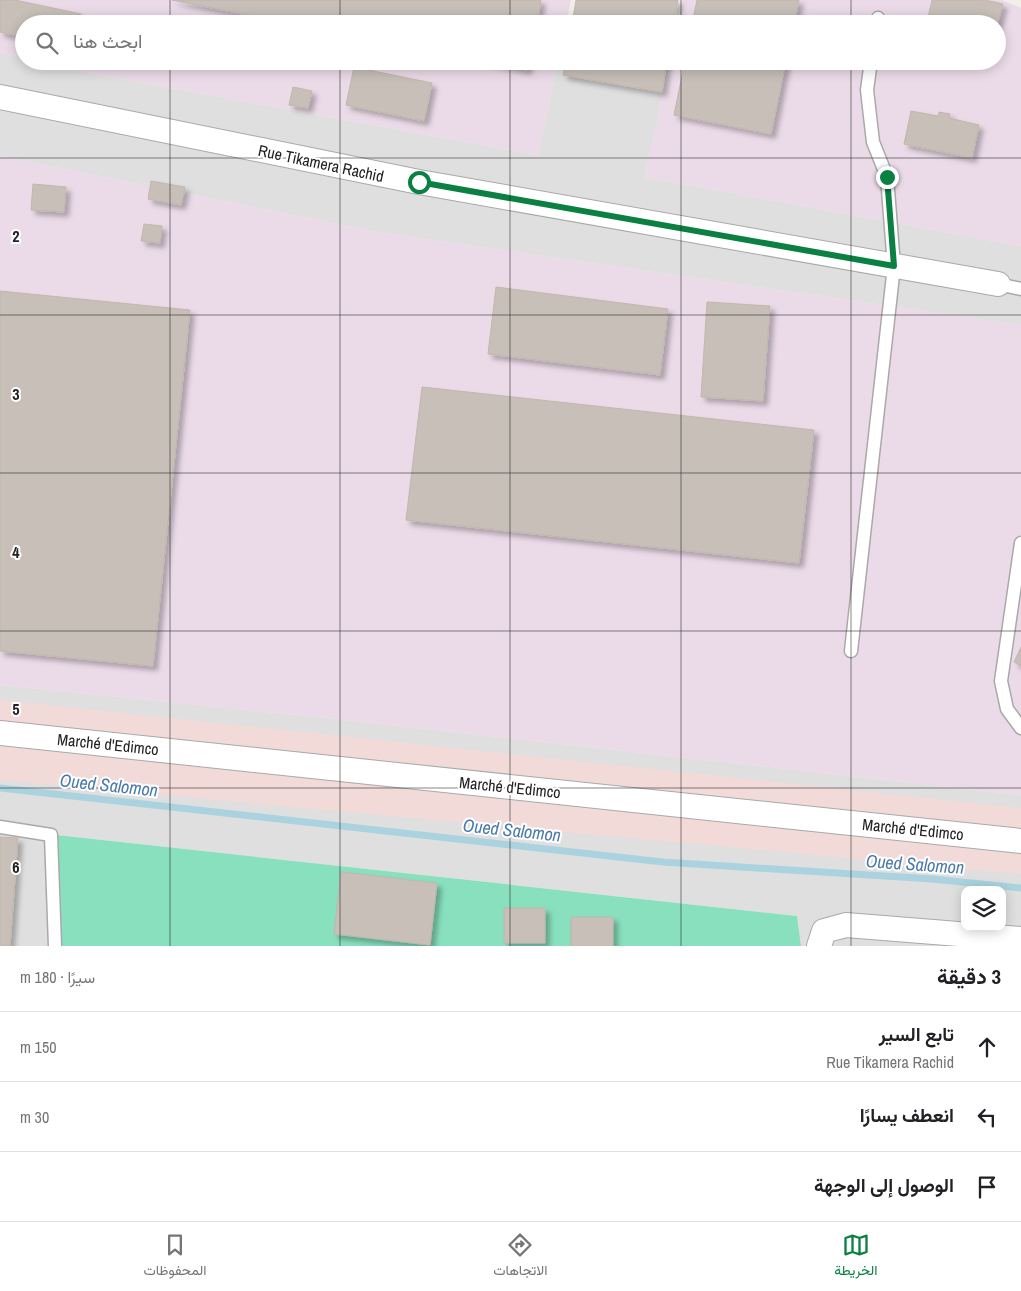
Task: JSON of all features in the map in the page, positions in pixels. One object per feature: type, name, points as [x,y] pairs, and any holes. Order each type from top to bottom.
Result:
[{"type":"street","name":"Rue Tikamera Rachid","points":[[0,97],[419,182],[998,284]]},
{"type":"street","name":"Marché d'Edimco","points":[[0,732],[1021,841]]},
{"type":"street","points":[[819,946],[824,931],[846,925],[1021,939]]},
{"type":"lane","points":[[851,651],[894,266],[887,177],[873,142],[867,90],[870,70]]},
{"type":"lane","points":[[998,284],[1021,288]]},
{"type":"lane","points":[[1021,543],[1001,681],[1007,709],[1021,728]]},
{"type":"lane","points":[[0,827],[51,834],[55,946]]},
{"type":"shaded area","points":[[0,0],[571,0],[568,15],[15,15],[15,56],[0,52]]},
{"type":"shaded area","points":[[683,0],[1002,0],[1021,8],[1021,246],[645,177],[668,70],[1006,70],[1006,15],[680,15]]},
{"type":"shaded area","points":[[0,52],[15,56],[15,70],[77,70],[538,155],[556,70],[668,70],[645,177],[1021,246],[1021,325],[377,232],[0,156]]},
{"type":"shaded area","points":[[77,70],[556,70],[538,155]]},
{"type":"shaded area","points":[[0,156],[377,232],[1021,325],[1021,795],[327,718],[0,685]]},
{"type":"shaded area","points":[[0,685],[327,718],[1021,795],[1021,946],[801,946],[797,916],[47,834],[51,946],[0,946]]},
{"type":"shaded area","points":[[0,700],[1021,808],[1021,874],[0,780]]},
{"type":"green space","points":[[47,834],[797,916],[801,946],[51,946]]},
{"type":"building","points":[[0,0],[15,0],[81,14],[15,15],[15,35],[0,32]]},
{"type":"building","points":[[172,0],[541,0],[538,15],[248,15]]},
{"type":"building","points":[[576,0],[678,0],[676,15],[574,15]]},
{"type":"building","points":[[697,0],[799,0],[796,15],[694,15]]},
{"type":"building","points":[[932,0],[985,0],[1003,4],[1000,15],[929,15]]},
{"type":"building","points":[[353,70],[369,70],[432,83],[424,121],[346,105]]},
{"type":"building","points":[[564,70],[666,70],[662,92],[563,75]]},
{"type":"building","points":[[683,70],[784,70],[771,134],[674,115]]},
{"type":"building","points":[[293,87],[312,91],[308,108],[289,105]]},
{"type":"building","points":[[911,111],[938,116],[939,112],[950,114],[949,118],[979,125],[972,158],[904,144]]},
{"type":"building","points":[[151,181],[185,187],[181,205],[148,199]]},
{"type":"building","points":[[33,184],[66,187],[64,212],[31,210]]},
{"type":"building","points":[[144,224],[162,226],[160,243],[141,241]]},
{"type":"building","points":[[496,287],[668,309],[660,375],[488,354]]},
{"type":"building","points":[[0,291],[190,310],[153,666],[0,651]]},
{"type":"building","points":[[707,302],[770,306],[763,401],[701,397]]},
{"type":"building","points":[[422,387],[814,430],[799,563],[406,520]]},
{"type":"building","points":[[1021,647],[1021,666],[1014,662]]},
{"type":"building","points":[[0,837],[18,838],[10,946],[0,946]]},
{"type":"building","points":[[341,872],[437,883],[430,945],[334,934]]},
{"type":"building","points":[[504,908],[545,908],[545,943],[504,943]]},
{"type":"building","points":[[571,917],[613,917],[613,946],[571,946]]},
{"type":"waterway","name":"Oued Salomon","points":[[0,788],[663,862],[932,879],[1021,888]]},
{"type":"route","points":[[419,182],[894,266],[887,177]]}]
